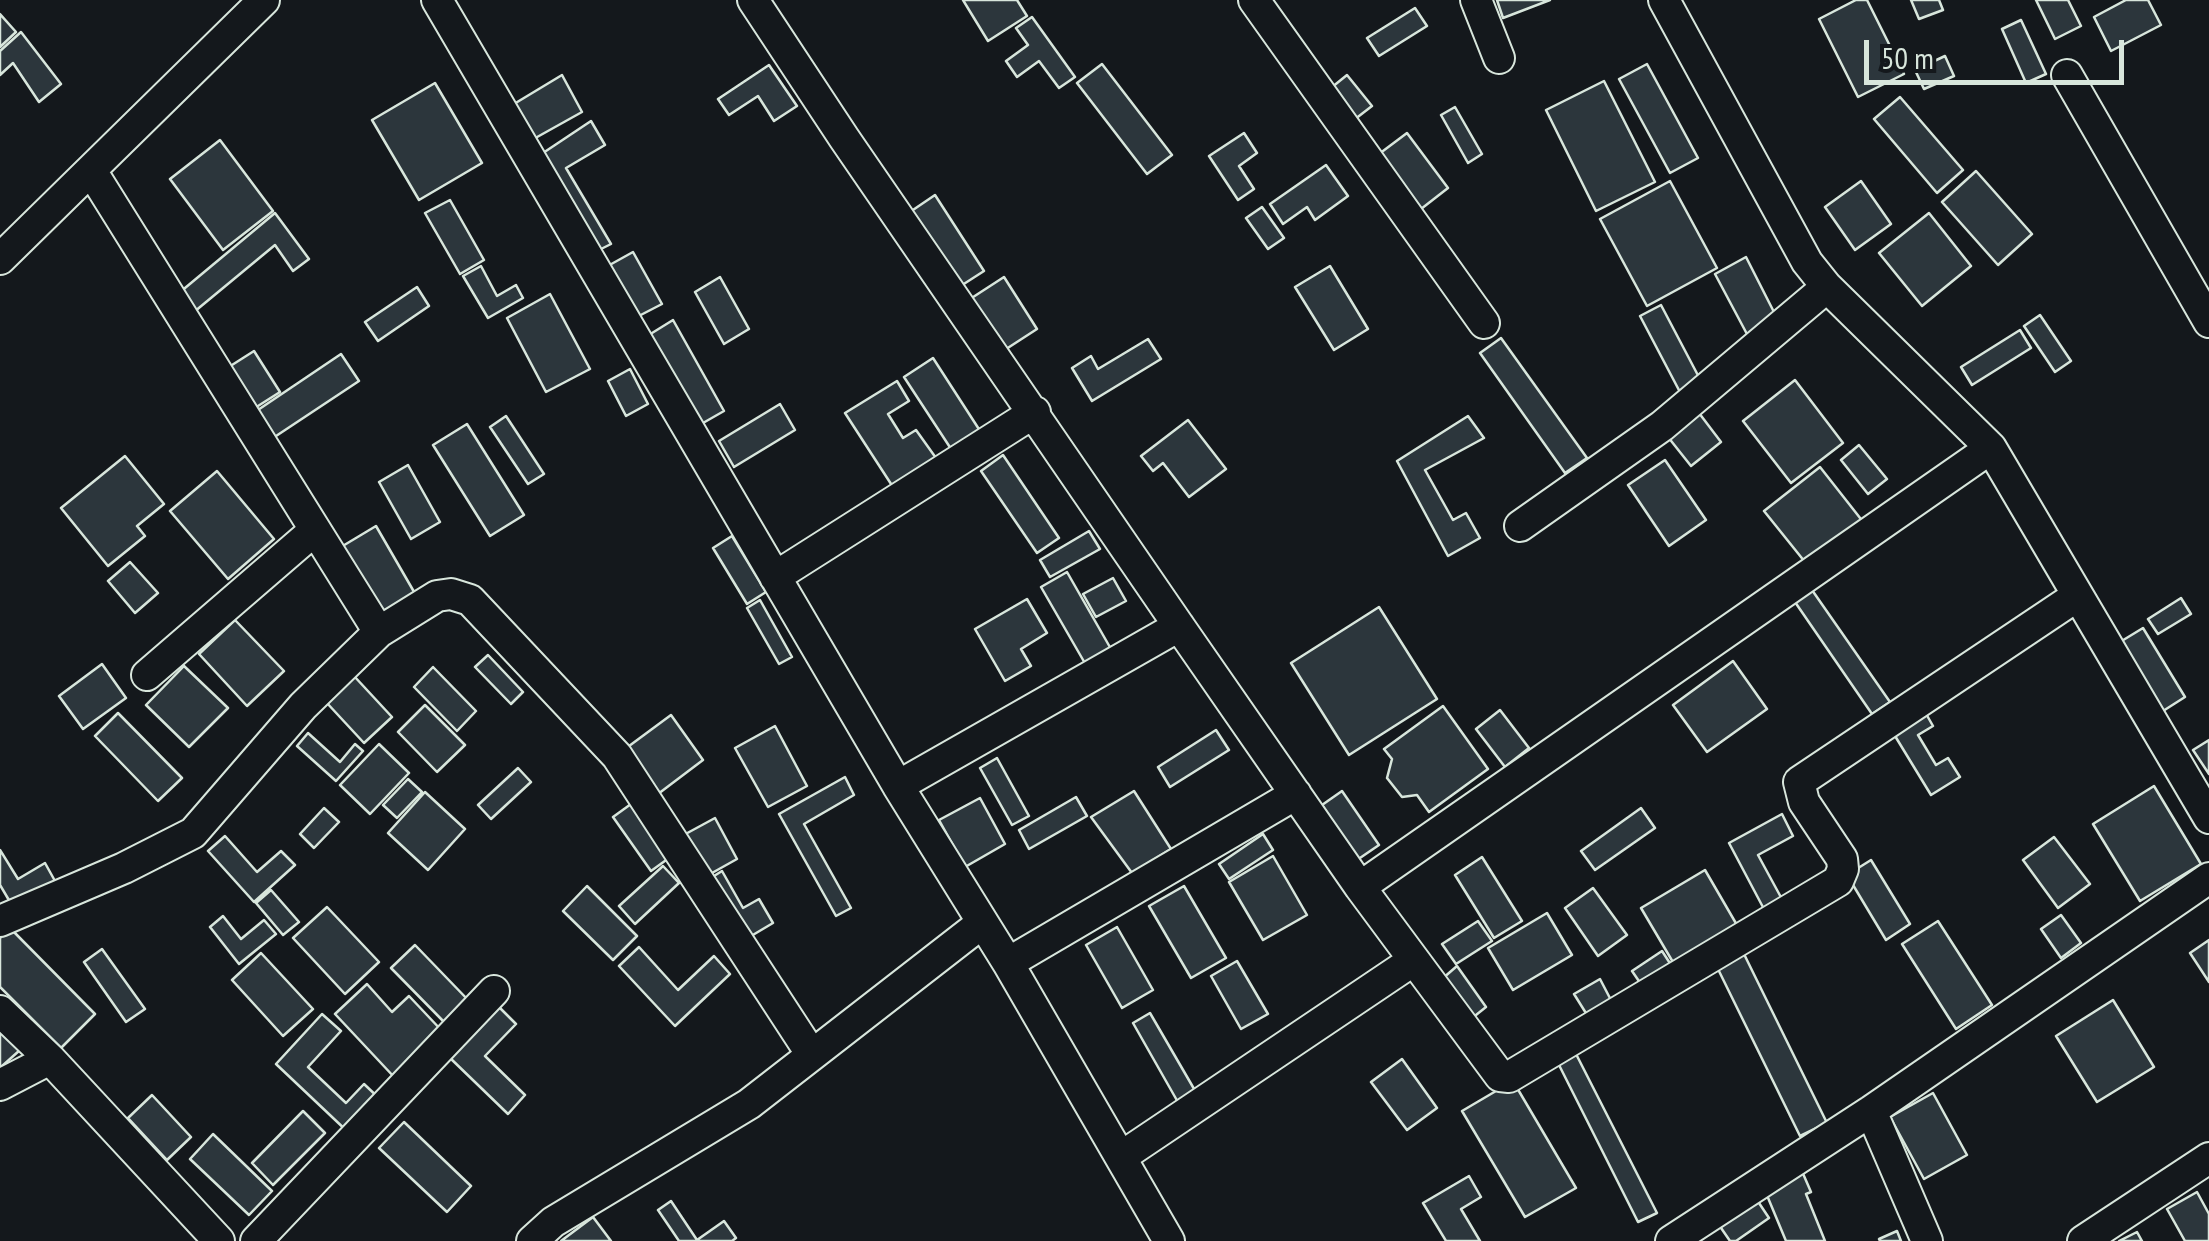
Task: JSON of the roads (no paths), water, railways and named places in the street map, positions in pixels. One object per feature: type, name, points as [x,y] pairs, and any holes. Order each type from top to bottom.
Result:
[{"type":"street","points":[[0,259],[264,0]]},
{"type":"street","points":[[438,0],[1169,1241]]},
{"type":"street","points":[[753,0],[1360,887],[1500,1076],[1509,1077],[1838,880],[1842,859],[1804,802],[1799,782],[2076,596]]},
{"type":"street","points":[[1254,0],[1484,323]]},
{"type":"street","points":[[1476,0],[1500,58]]},
{"type":"street","points":[[1664,0],[1807,262],[1827,287],[1991,448],[2209,818]]},
{"type":"street","points":[[2067,76],[2209,322]]},
{"type":"street","points":[[92,172],[379,632]]},
{"type":"street","points":[[1520,526],[1662,426],[1827,287]]},
{"type":"street","points":[[775,577],[1034,412]]},
{"type":"street","points":[[1360,887],[1991,448]]},
{"type":"street","points":[[147,675],[315,530]]},
{"type":"street","points":[[0,921],[194,833],[303,706],[379,632],[437,596],[451,594],[470,600],[617,756],[812,1054]]},
{"type":"street","points":[[898,786],[1179,626]]},
{"type":"street","points":[[1008,963],[1296,794]]},
{"type":"street","points":[[1671,1241],[1871,1112],[2209,878]]},
{"type":"street","points":[[532,1241],[553,1222],[749,1104],[982,923]]},
{"type":"street","points":[[1120,1157],[1414,960]]},
{"type":"street","points":[[256,1241],[494,991]]},
{"type":"street","points":[[0,1012],[50,1058],[211,1239]]},
{"type":"street","points":[[0,1084],[50,1058]]},
{"type":"street","points":[[1871,1112],[1927,1241]]},
{"type":"street","points":[[2084,1241],[2209,1158]]}]
